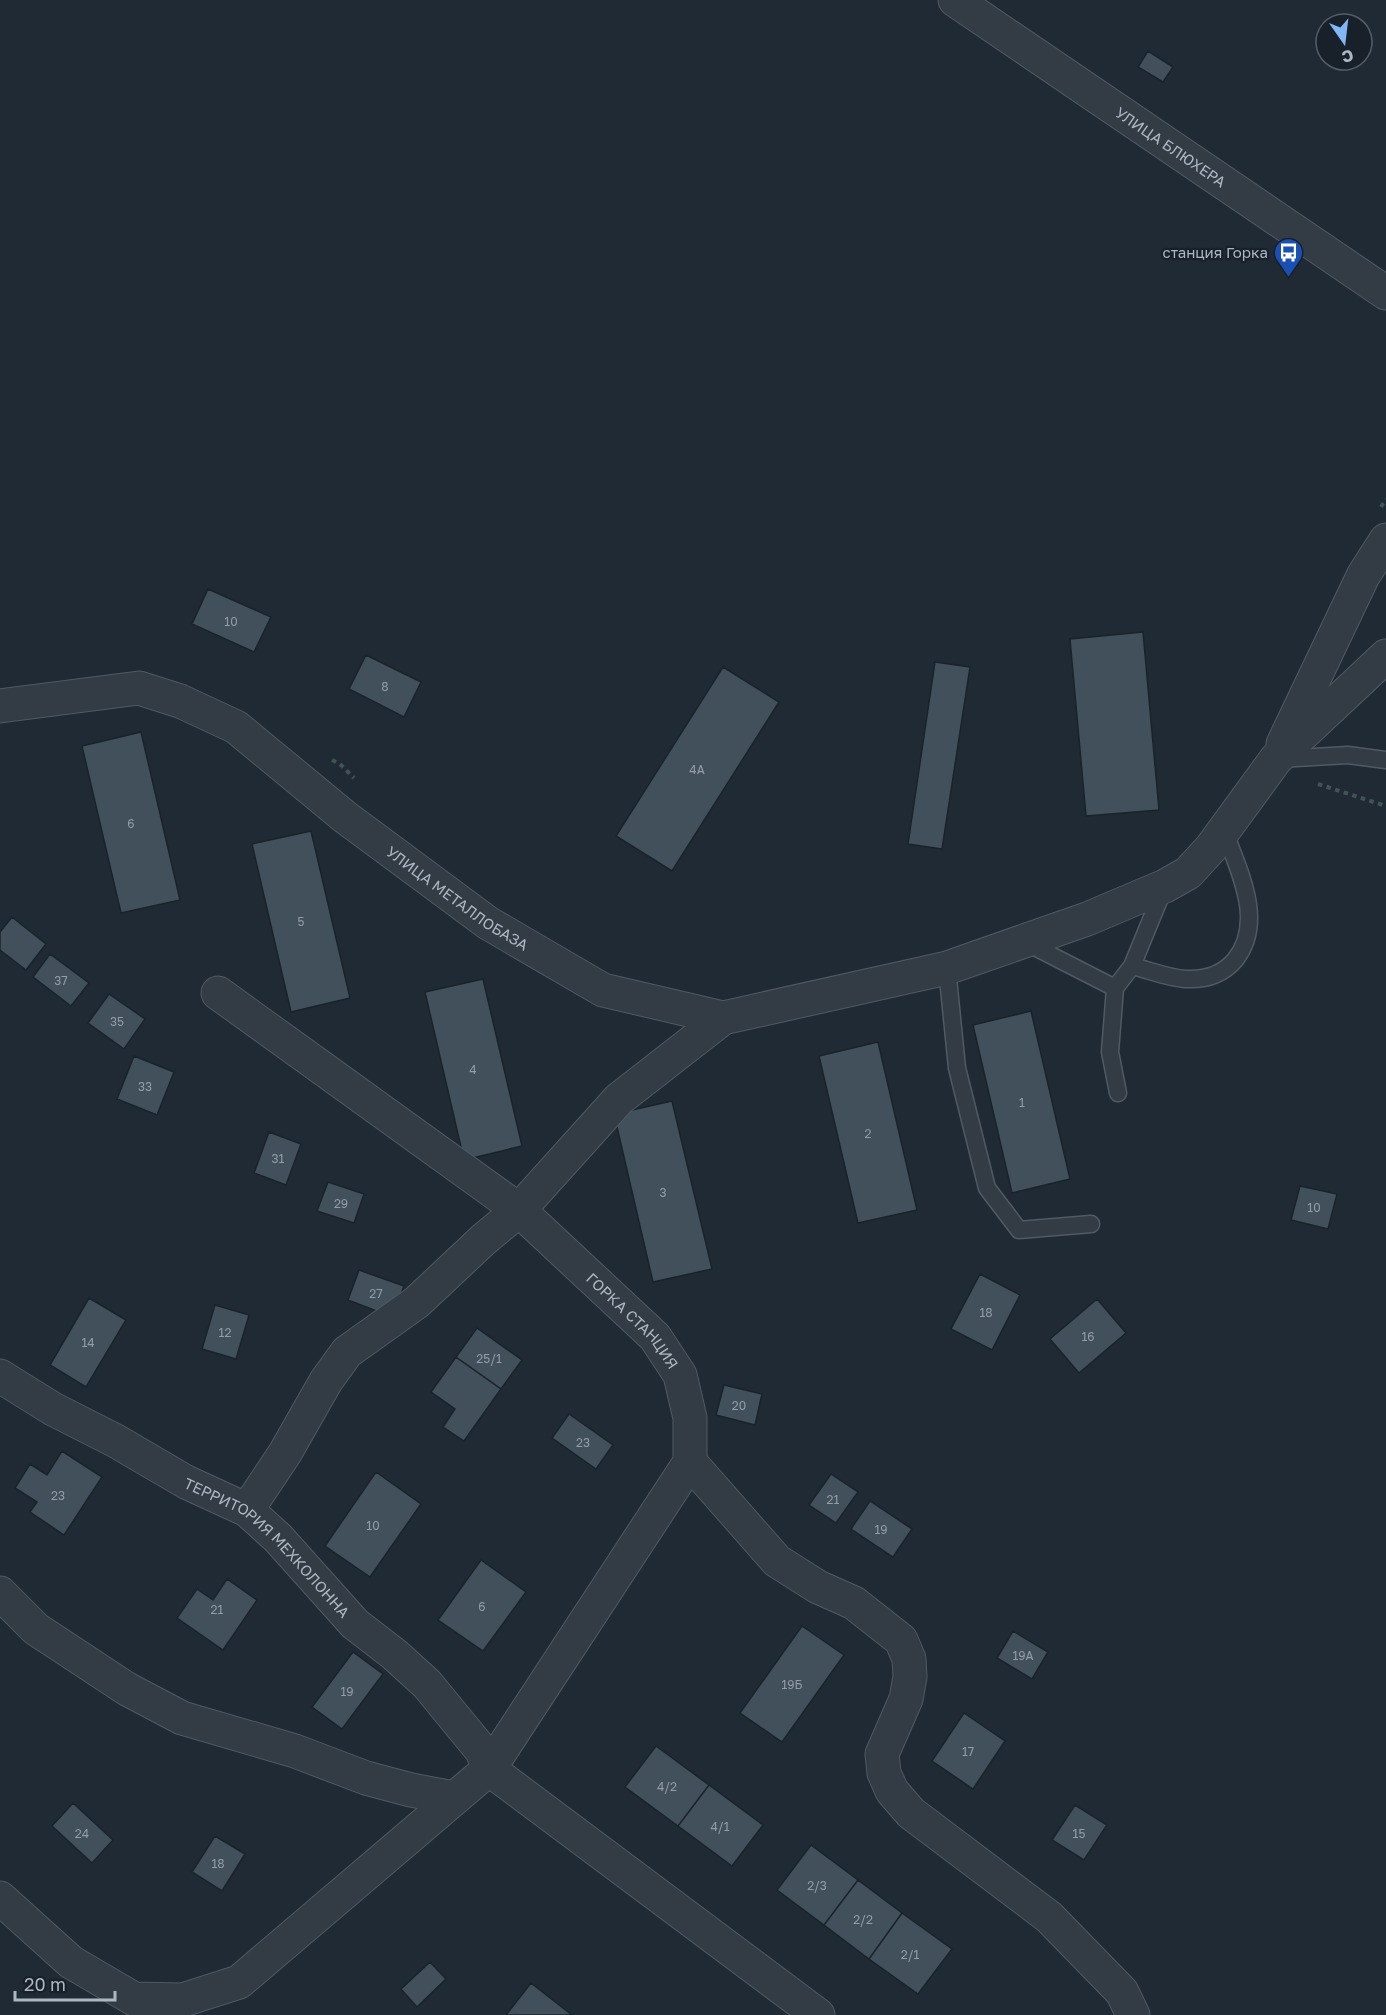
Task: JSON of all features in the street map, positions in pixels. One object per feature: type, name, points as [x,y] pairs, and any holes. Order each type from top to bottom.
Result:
[{"type":"street","name":"УЛИЦА БЛЮХЕРА","points":[[955,0],[1386,292]]},
{"type":"street","points":[[1276,759],[1363,576],[1383,524]]},
{"type":"street","points":[[1276,759],[1386,656]]},
{"type":"street","name":"УЛИЦА МЕТАЛЛОБАЗА","points":[[0,706],[139,688],[180,700],[236,727],[345,817],[497,928],[603,990],[723,1018],[947,968],[1087,919],[1165,886],[1188,873],[1224,830],[1276,759]]},
{"type":"street","name":"ГОРКА СТАНЦИЯ","points":[[218,993],[519,1210],[655,1337],[680,1376],[690,1418],[690,1462]]},
{"type":"street","points":[[247,1510],[285,1453],[326,1381],[347,1352],[417,1302],[483,1240],[519,1210],[619,1099],[723,1018]]},
{"type":"street","name":"ТЕРРИТОРИЯ МЕХКОЛОННА","points":[[0,1376],[52,1409],[116,1441],[186,1482],[247,1510],[278,1538],[355,1624],[427,1684],[482,1751],[489,1769]]},
{"type":"street","points":[[0,1898],[71,1962],[134,1999],[183,2000],[238,1982],[489,1769],[690,1462],[777,1561],[818,1587],[854,1603],[901,1641],[909,1659],[910,1677],[906,1699],[882,1754],[884,1773],[892,1791],[911,1813],[1049,1917],[1122,1992],[1133,2015]]},
{"type":"street","points":[[0,1593],[36,1629],[126,1689],[182,1718],[295,1751],[366,1778],[454,1798]]},
{"type":"street","points":[[489,1769],[818,2015]]},
{"type":"lane","points":[[1276,759],[1348,755],[1386,760]]},
{"type":"lane","points":[[1132,966],[1183,979],[1200,979],[1219,974],[1239,954],[1247,939],[1249,909],[1224,830]]},
{"type":"lane","points":[[1118,1093],[1110,1052],[1115,988],[1132,966],[1165,886]]},
{"type":"lane","points":[[1023,942],[1115,988]]},
{"type":"lane","points":[[947,968],[957,1068],[987,1188],[1019,1230],[1091,1224]]},
{"type":"path","points":[[1383,524],[1386,500]]},
{"type":"path","points":[[330,759],[340,764],[356,780]]},
{"type":"path","points":[[1314,783],[1386,806]]},
{"type":"building","points":[[1148,51],[1173,67],[1163,82],[1138,67]]},
{"type":"building","points":[[208,589],[271,617],[254,652],[192,624]]},
{"type":"building","points":[[1143,632],[1159,810],[1086,816],[1070,639]]},
{"type":"building","points":[[366,655],[421,682],[404,717],[349,689]]},
{"type":"building","points":[[935,662],[970,667],[942,849],[908,844]]},
{"type":"building","points":[[723,667],[779,702],[672,871],[616,836]]},
{"type":"building","points":[[141,732],[180,900],[121,913],[82,746]]},
{"type":"building","points":[[311,831],[350,998],[291,1012],[252,844]]},
{"type":"building","points":[[12,917],[46,944],[26,970],[0,950],[0,932]]},
{"type":"building","points":[[50,954],[89,983],[71,1006],[33,977]]},
{"type":"building","points":[[483,979],[522,1146],[464,1160],[425,992]]},
{"type":"building","points":[[109,994],[145,1019],[124,1049],[88,1023]]},
{"type":"building","points":[[1031,1011],[1070,1179],[1012,1193],[973,1025]]},
{"type":"building","points":[[878,1042],[917,1210],[858,1223],[819,1056]]},
{"type":"building","points":[[134,1056],[174,1072],[157,1115],[117,1099]]},
{"type":"building","points":[[672,1101],[712,1269],[653,1282],[614,1114]]},
{"type":"building","points":[[269,1132],[301,1144],[286,1185],[254,1173]]},
{"type":"building","points":[[328,1182],[364,1194],[354,1223],[317,1211]]},
{"type":"building","points":[[1300,1186],[1337,1194],[1328,1229],[1291,1220]]},
{"type":"building","points":[[359,1270],[404,1286],[392,1317],[348,1300]]},
{"type":"building","points":[[980,1274],[1020,1295],[992,1350],[951,1329]]},
{"type":"building","points":[[89,1298],[126,1320],[86,1387],[50,1365]]},
{"type":"building","points":[[1097,1299],[1126,1333],[1079,1373],[1050,1339]]},
{"type":"building","points":[[215,1305],[249,1315],[236,1359],[202,1349]]},
{"type":"building","points":[[477,1328],[522,1360],[501,1389],[456,1357]]},
{"type":"building","points":[[456,1357],[501,1389],[464,1441],[443,1427],[455,1409],[431,1392]]},
{"type":"building","points":[[724,1385],[762,1394],[755,1425],[716,1415]]},
{"type":"building","points":[[569,1414],[613,1445],[596,1469],[552,1438]]},
{"type":"building","points":[[62,1451],[102,1477],[64,1535],[30,1512],[37,1502],[15,1488],[30,1464],[47,1475]]},
{"type":"building","points":[[376,1472],[421,1504],[370,1577],[325,1546]]},
{"type":"building","points":[[831,1474],[858,1492],[836,1523],[809,1505]]},
{"type":"building","points":[[870,1501],[912,1529],[893,1557],[851,1529]]},
{"type":"building","points":[[481,1560],[526,1592],[483,1651],[438,1620]]},
{"type":"building","points":[[227,1579],[257,1600],[223,1650],[177,1618],[197,1589],[213,1600]]},
{"type":"building","points":[[802,1626],[844,1655],[782,1742],[740,1713]]},
{"type":"building","points":[[1013,1631],[1048,1652],[1032,1679],[997,1658]]},
{"type":"building","points":[[353,1652],[383,1674],[342,1729],[312,1707]]},
{"type":"building","points":[[964,1713],[1005,1741],[973,1789],[932,1761]]},
{"type":"building","points":[[656,1746],[709,1785],[678,1826],[625,1787]]},
{"type":"building","points":[[709,1785],[763,1825],[732,1866],[678,1826]]},
{"type":"building","points":[[73,1803],[113,1840],[92,1863],[52,1826]]},
{"type":"building","points":[[1075,1805],[1107,1825],[1084,1860],[1052,1840]]},
{"type":"building","points":[[215,1836],[245,1854],[222,1891],[192,1872]]},
{"type":"building","points":[[811,1845],[858,1880],[824,1925],[777,1890]]},
{"type":"building","points":[[858,1880],[902,1913],[869,1959],[824,1925]]},
{"type":"building","points":[[902,1913],[952,1949],[918,1994],[869,1959]]},
{"type":"building","points":[[430,1962],[446,1979],[417,2007],[401,1989]]},
{"type":"building","points":[[531,1983],[572,2015],[506,2015]]},
{"type":"place","name":"станция Горка","points":[[1289,278]]}]
